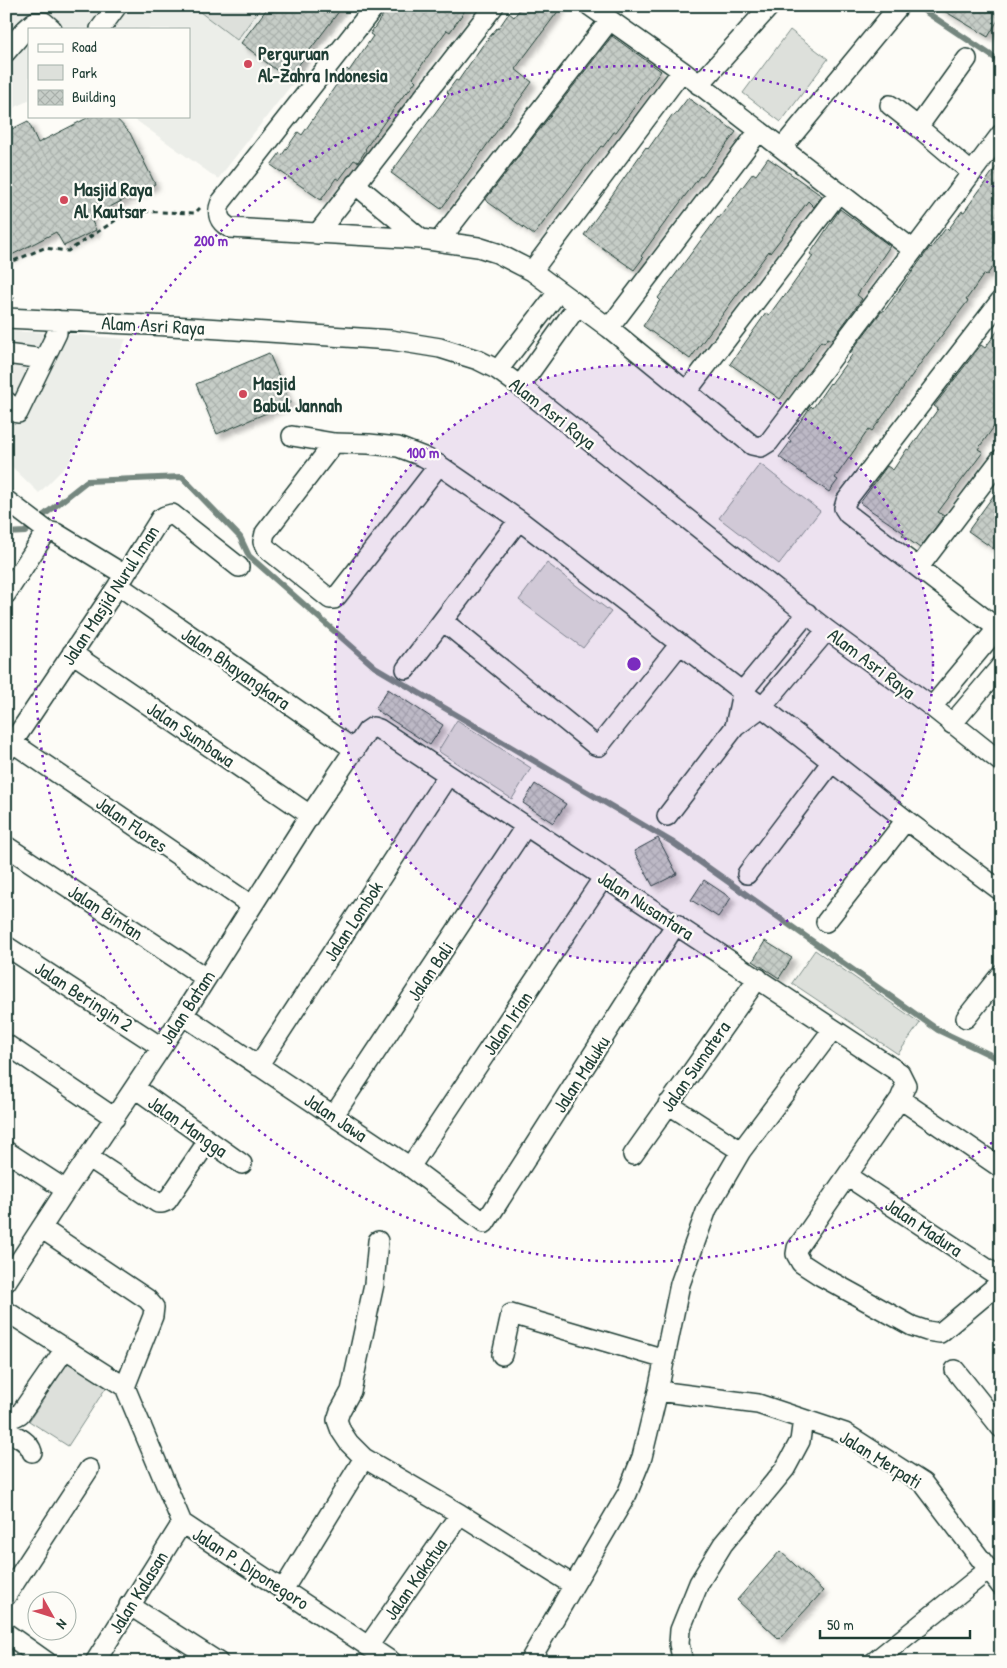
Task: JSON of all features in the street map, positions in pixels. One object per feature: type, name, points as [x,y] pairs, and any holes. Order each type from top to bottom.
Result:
[{"type":"street","points":[[101,28],[117,6]]},
{"type":"street","points":[[375,6],[221,202],[218,209],[222,224],[230,228],[440,241],[478,247],[497,254],[532,271],[609,328],[752,445],[761,447],[769,442],[912,249],[1001,134]]},
{"type":"street","points":[[317,234],[494,6]]},
{"type":"street","points":[[590,6],[608,21],[682,71],[912,249]]},
{"type":"street","points":[[699,85],[770,6]]},
{"type":"street","points":[[782,148],[899,6]]},
{"type":"street","points":[[440,241],[608,21]]},
{"type":"street","points":[[6,52],[34,22],[44,22],[51,28]]},
{"type":"street","points":[[918,127],[967,59]]},
{"type":"street","points":[[532,271],[682,71]]},
{"type":"street","points":[[890,106],[972,173]]},
{"type":"street","points":[[609,328],[759,131]]},
{"type":"street","points":[[355,184],[421,239]]},
{"type":"street","points":[[687,391],[839,192]]},
{"type":"street","points":[[498,370],[559,291]]},
{"type":"street","points":[[932,707],[998,624],[848,514],[844,508],[846,501],[1001,300]]},
{"type":"street","points":[[520,386],[578,305]]},
{"type":"street","name":"Alam Asri Raya","points":[[6,318],[190,327],[391,340],[440,348],[478,360],[498,370],[520,386],[827,630],[932,707],[1001,762]]},
{"type":"street","points":[[6,401],[18,413],[56,333],[57,320]]},
{"type":"street","points":[[6,354],[44,359]]},
{"type":"street","points":[[292,436],[334,443],[398,447],[439,465],[519,520],[906,820],[1001,891]]},
{"type":"street","points":[[334,443],[265,533],[262,542],[266,548],[330,599],[334,599],[337,596],[439,465]]},
{"type":"street","points":[[919,567],[1001,460]]},
{"type":"street","name":"Jalan Bhayangkara","points":[[7,500],[47,531],[56,532],[355,750]]},
{"type":"street","name":"Jalan Masjid Nurul Iman","points":[[10,748],[160,519],[172,514],[239,567]]},
{"type":"street","points":[[406,669],[519,520]]},
{"type":"street","points":[[6,594],[47,531]]},
{"type":"street","points":[[735,726],[742,692],[807,613]]},
{"type":"street","points":[[443,621],[598,746],[680,644]]},
{"type":"street","points":[[667,816],[735,726],[762,707],[827,630]]},
{"type":"street","name":"Jalan Sumbawa","points":[[72,653],[310,815]]},
{"type":"street","points":[[952,724],[1001,666]]},
{"type":"street","name":"Jalan Nusantara","points":[[367,731],[373,727],[379,729],[900,1073],[906,1085],[900,1099]]},
{"type":"street","name":"Jalan Batam","points":[[6,1282],[183,1015],[251,906],[367,731]]},
{"type":"street","name":"Jalan Flores","points":[[10,748],[251,906]]},
{"type":"street","points":[[747,874],[832,763]]},
{"type":"street","name":"Jalan Lombok","points":[[258,1066],[448,775]]},
{"type":"street","points":[[826,922],[906,820]]},
{"type":"street","name":"Jalan Bali","points":[[334,1115],[525,826]]},
{"type":"street","name":"Jalan Bintan","points":[[6,846],[206,978]]},
{"type":"street","name":"Jalan Irian","points":[[410,1167],[603,878]]},
{"type":"street","name":"Jalan Maluku","points":[[485,1223],[676,924]]},
{"type":"street","name":"Jalan Beringin 2","points":[[6,946],[161,1047]]},
{"type":"street","points":[[966,1018],[1001,974]]},
{"type":"street","name":"Jalan Sumatera","points":[[633,1155],[758,978]]},
{"type":"street","name":"Jalan Jawa","points":[[183,1015],[410,1167],[485,1223]]},
{"type":"street","points":[[529,1662],[627,1494],[642,1457],[680,1284],[707,1209],[741,1151],[833,1029]]},
{"type":"street","points":[[6,1044],[115,1118]]},
{"type":"street","name":"Jalan Mangga","points":[[135,1088],[242,1164]]},
{"type":"street","points":[[1001,1168],[900,1099],[797,1248],[796,1254],[801,1263],[821,1276],[912,1326],[926,1331],[940,1332],[1001,1280]]},
{"type":"street","points":[[668,1104],[741,1151]]},
{"type":"street","points":[[88,1157],[162,1204],[167,1201],[208,1141]]},
{"type":"street","points":[[6,1151],[66,1190]]},
{"type":"street","name":"Jalan Madura","points":[[847,1176],[1001,1280]]},
{"type":"street","points":[[6,1311],[125,1387],[153,1316],[154,1307],[148,1299],[42,1228]]},
{"type":"street","points":[[378,1241],[374,1284],[351,1391],[337,1420],[341,1431],[364,1458],[460,1514],[573,1586]]},
{"type":"street","points":[[502,1355],[511,1314],[665,1359]]},
{"type":"street","points":[[6,1417],[14,1418],[20,1414],[65,1349]]},
{"type":"street","points":[[955,1370],[1001,1428]]},
{"type":"street","name":"Jalan P. Diponegoro","points":[[125,1387],[182,1523],[392,1662]]},
{"type":"street","name":"Jalan Merpati","points":[[658,1391],[758,1404],[844,1433],[923,1483],[1001,1586]]},
{"type":"street","points":[[683,1662],[679,1644],[680,1630],[699,1583],[723,1544],[785,1469],[800,1441],[803,1419]]},
{"type":"street","points":[[6,1431],[27,1443],[32,1452]]},
{"type":"street","points":[[283,1590],[364,1458]]},
{"type":"street","points":[[6,1596],[89,1468]]},
{"type":"street","name":"Jalan Kakatua","points":[[369,1645],[460,1514]]},
{"type":"street","name":"Jalan Kalasan","points":[[95,1662],[182,1523]]},
{"type":"street","points":[[874,1662],[988,1570]]},
{"type":"street","points":[[129,1605],[218,1662]]},
{"type":"street","points":[[6,1633],[47,1662]]},
{"type":"path","points":[[6,264],[44,248],[68,251],[130,211],[188,213]]},
{"type":"shaded area","name":"Perguruan Al-Zahra Indonesia","points":[[6,6],[353,6],[218,179],[133,118],[190,118],[190,28],[28,28],[28,101],[6,112]]},
{"type":"shaded area","points":[[6,331],[126,339],[69,463],[39,493],[6,461]]},
{"type":"green space","points":[[192,6],[262,6],[237,40]]},
{"type":"green space","points":[[790,30],[828,59],[781,122],[743,93]]},
{"type":"green space","points":[[760,464],[820,511],[779,564],[719,518]]},
{"type":"green space","points":[[547,563],[611,612],[583,648],[519,600]]},
{"type":"green space","points":[[457,720],[531,768],[512,799],[438,751]]},
{"type":"green space","points":[[815,950],[920,1023],[898,1054],[792,983]]},
{"type":"green space","points":[[69,1361],[107,1386],[68,1446],[29,1421]]},
{"type":"building","points":[[269,6],[343,6],[288,79],[241,43]]},
{"type":"building","points":[[389,6],[468,6],[450,32],[447,30],[428,56],[413,78],[416,81],[365,149],[358,162],[354,160],[339,180],[336,178],[321,200],[271,165],[280,153],[282,155],[298,132],[302,135],[347,69],[349,71],[373,36],[370,34]]},
{"type":"building","points":[[522,6],[562,6],[515,69],[532,82],[441,209],[391,173],[449,94],[447,92],[456,80],[458,81],[482,46],[498,29],[509,13],[514,17]]},
{"type":"building","points":[[936,6],[1001,6],[1001,15],[988,37]]},
{"type":"building","points":[[612,36],[661,71],[616,132],[614,132],[603,147],[601,146],[534,235],[485,200]]},
{"type":"building","points":[[688,98],[736,132],[661,228],[641,256],[643,258],[634,270],[584,235],[646,147],[648,149],[672,115],[674,116]]},
{"type":"building","name":"Masjid Raya Al Kautsar","points":[[87,118],[116,118],[130,133],[155,184],[90,217],[96,230],[64,246],[56,232],[6,258],[6,132],[28,121],[38,143]]},
{"type":"building","points":[[768,158],[822,196],[814,207],[808,201],[690,359],[643,326],[660,300],[658,298],[718,217],[753,173],[756,175]]},
{"type":"building","points":[[1001,160],[1001,256],[987,275],[984,274],[966,300],[968,301],[872,431],[869,429],[835,478],[838,480],[829,492],[779,457],[791,441],[788,439],[811,406],[813,408],[831,384],[852,355],[850,353],[881,312],[885,310],[930,247],[946,228],[948,230],[962,211],[964,212]]},
{"type":"building","points":[[840,209],[890,246],[857,295],[862,299],[832,340],[828,338],[824,343],[821,341],[780,399],[730,364],[766,313],[769,315],[784,297],[813,256],[810,254]]},
{"type":"building","points":[[1001,326],[1001,417],[978,449],[983,452],[938,512],[944,516],[920,548],[902,535],[904,533],[860,503],[887,466],[893,470],[907,449],[909,450],[938,409],[934,406],[981,345],[985,348]]},
{"type":"building","name":"Masjid Babul Jannah","points":[[269,353],[290,403],[217,434],[196,384]]},
{"type":"building","points":[[1001,485],[1001,554],[968,531]]},
{"type":"building","points":[[388,689],[443,725],[430,745],[375,709]]},
{"type":"building","points":[[535,784],[566,804],[553,823],[523,803]]},
{"type":"building","points":[[658,838],[677,874],[653,886],[634,851]]},
{"type":"building","points":[[704,880],[731,898],[718,917],[691,900]]},
{"type":"building","points":[[765,941],[792,958],[779,978],[753,961]]},
{"type":"building","points":[[780,1551],[823,1591],[779,1639],[737,1600]]},
{"type":"waterway","points":[[917,6],[1001,62]]},
{"type":"waterway","points":[[6,533],[25,532],[87,481],[182,477],[240,537],[249,556],[375,667],[672,842],[938,1030],[1001,1060]]},
{"type":"place","name":"Perguruan Al-Zahra Indonesia","points":[[248,64]]},
{"type":"place","name":"Masjid Raya Al Kautsar","points":[[64,200]]},
{"type":"place","name":"Masjid Babul Jannah","points":[[243,394]]}]
